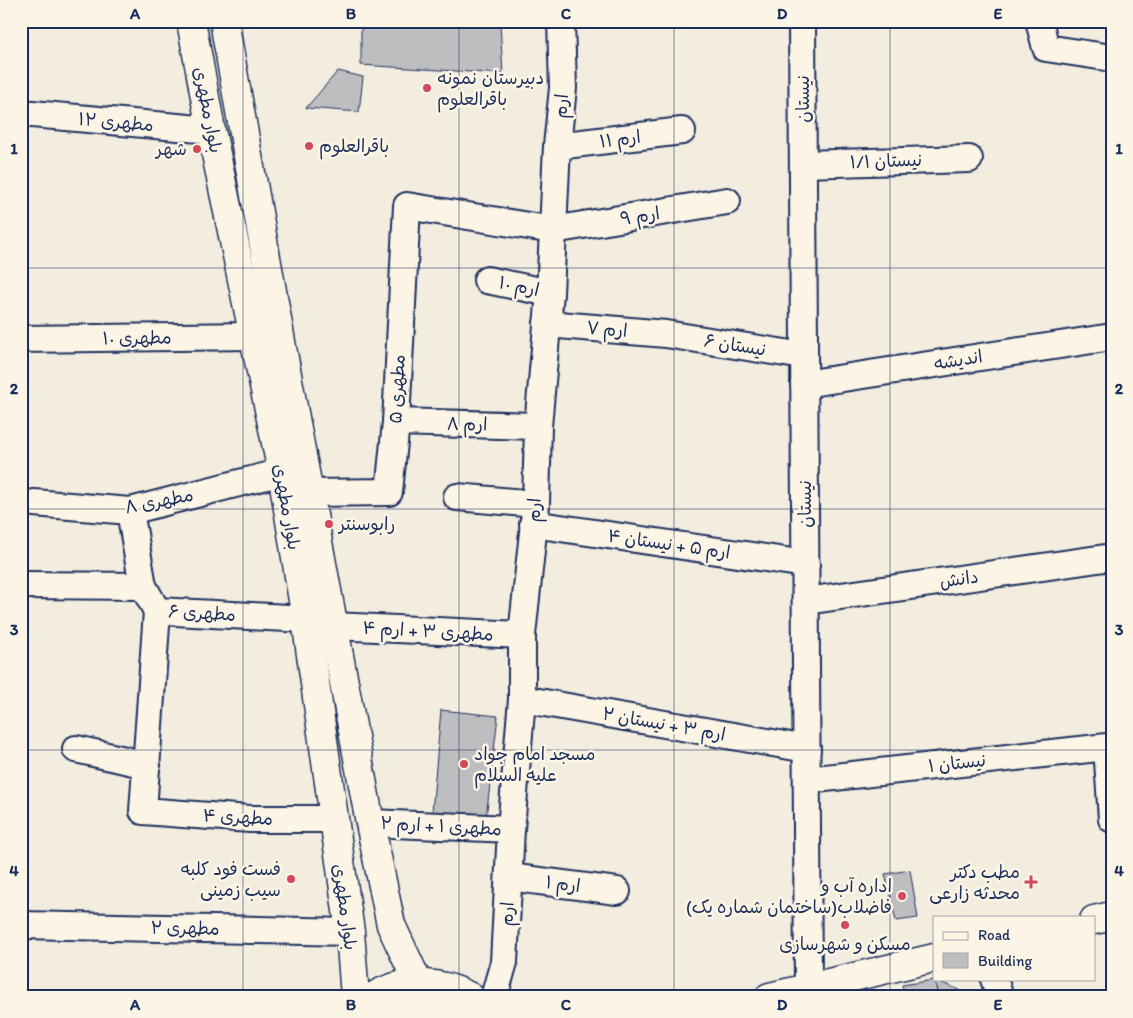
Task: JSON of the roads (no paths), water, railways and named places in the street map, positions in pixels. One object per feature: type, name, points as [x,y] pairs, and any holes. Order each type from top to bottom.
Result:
[{"type":"main road","name":"بلوار مطهری","points":[[191,21],[211,130],[282,472],[306,619],[350,932],[355,997]]},
{"type":"main road","name":"بلوار مطهری","points":[[224,21],[279,334],[370,823],[391,926],[418,983]]},
{"type":"main road","points":[[1096,920],[1112,916]]},
{"type":"main road","points":[[769,997],[933,958]]},
{"type":"main road","points":[[373,997],[385,990],[418,983],[444,986],[470,997]]},
{"type":"street","name":"ارم","points":[[494,997],[504,962],[511,829],[522,700],[522,635],[535,514],[538,426],[550,293],[557,146],[563,88],[561,21]]},
{"type":"street","name":"نیستان","points":[[802,21],[808,988]]},
{"type":"street","points":[[1038,21],[1046,48],[1112,58]]},
{"type":"street","name":"مطهری ۱۲","points":[[21,112],[211,130]]},
{"type":"street","name":"ارم ۱۱","points":[[557,146],[682,131]]},
{"type":"street","name":"نیستان ۱/۱","points":[[803,164],[969,159]]},
{"type":"street","name":"ارم ۹","points":[[407,206],[553,230],[727,201]]},
{"type":"street","name":"مطهری ۵","points":[[310,493],[389,492],[396,422],[407,206]]},
{"type":"street","name":"ارم ۱۰","points":[[487,280],[550,293]]},
{"type":"street","name":"ارم ۷","points":[[547,324],[666,334]]},
{"type":"street","name":"نیستان ۶","points":[[666,334],[804,356]]},
{"type":"street","name":"مطهری ۱۰","points":[[21,339],[254,336]]},
{"type":"street","name":"اندیشه","points":[[804,384],[1112,337]]},
{"type":"street","name":"ارم ۸","points":[[396,422],[538,426]]},
{"type":"street","name":"مطهری ۸","points":[[34,503],[130,511],[282,472]]},
{"type":"street","name":"ارم ۵ + نیستان ۴","points":[[457,497],[535,514],[806,564]]},
{"type":"street","points":[[21,585],[143,586],[130,511]]},
{"type":"street","name":"دانش","points":[[806,601],[1112,557]]},
{"type":"street","name":"مطهری ۶","points":[[143,586],[158,611],[306,619]]},
{"type":"street","points":[[76,749],[147,765],[158,611]]},
{"type":"street","name":"مطهری ۳ + ارم ۴","points":[[334,626],[522,635]]},
{"type":"street","name":"ارم ۳ + نیستان ۲","points":[[522,700],[807,749]]},
{"type":"street","name":"نیستان ۱","points":[[807,780],[1107,747],[1112,819]]},
{"type":"street","name":"مطهری ۴","points":[[147,765],[143,811],[250,819],[333,819]]},
{"type":"street","name":"مطهری ۱ + ارم ۲","points":[[370,823],[511,829]]},
{"type":"street","name":"ارم ۱","points":[[509,877],[617,891]]},
{"type":"street","name":"مطهری ۲","points":[[21,925],[350,932]]},
{"type":"street","points":[[994,980],[1000,997]]},
{"type":"place","name":"دبیرستان نمونه باقرالعلوم","points":[[427,88]]},
{"type":"place","name":"باقرالعلوم","points":[[309,146]]},
{"type":"place","name":"شهر","points":[[197,149]]},
{"type":"place","name":"رابوسنتر","points":[[329,524]]},
{"type":"place","name":"مسجد امام جواد علیه السلام","points":[[464,764]]},
{"type":"place","name":"فست فود کلبه سیب زمینی","points":[[291,879]]},
{"type":"place","name":"مطب دکتر محدثه زارعی","points":[[1031,882]]},
{"type":"place","name":"اداره آب و فاضلاب(ساختمان شماره یک)","points":[[902,896]]},
{"type":"place","name":"مسکن و شهرسازی","points":[[845,925]]}]
